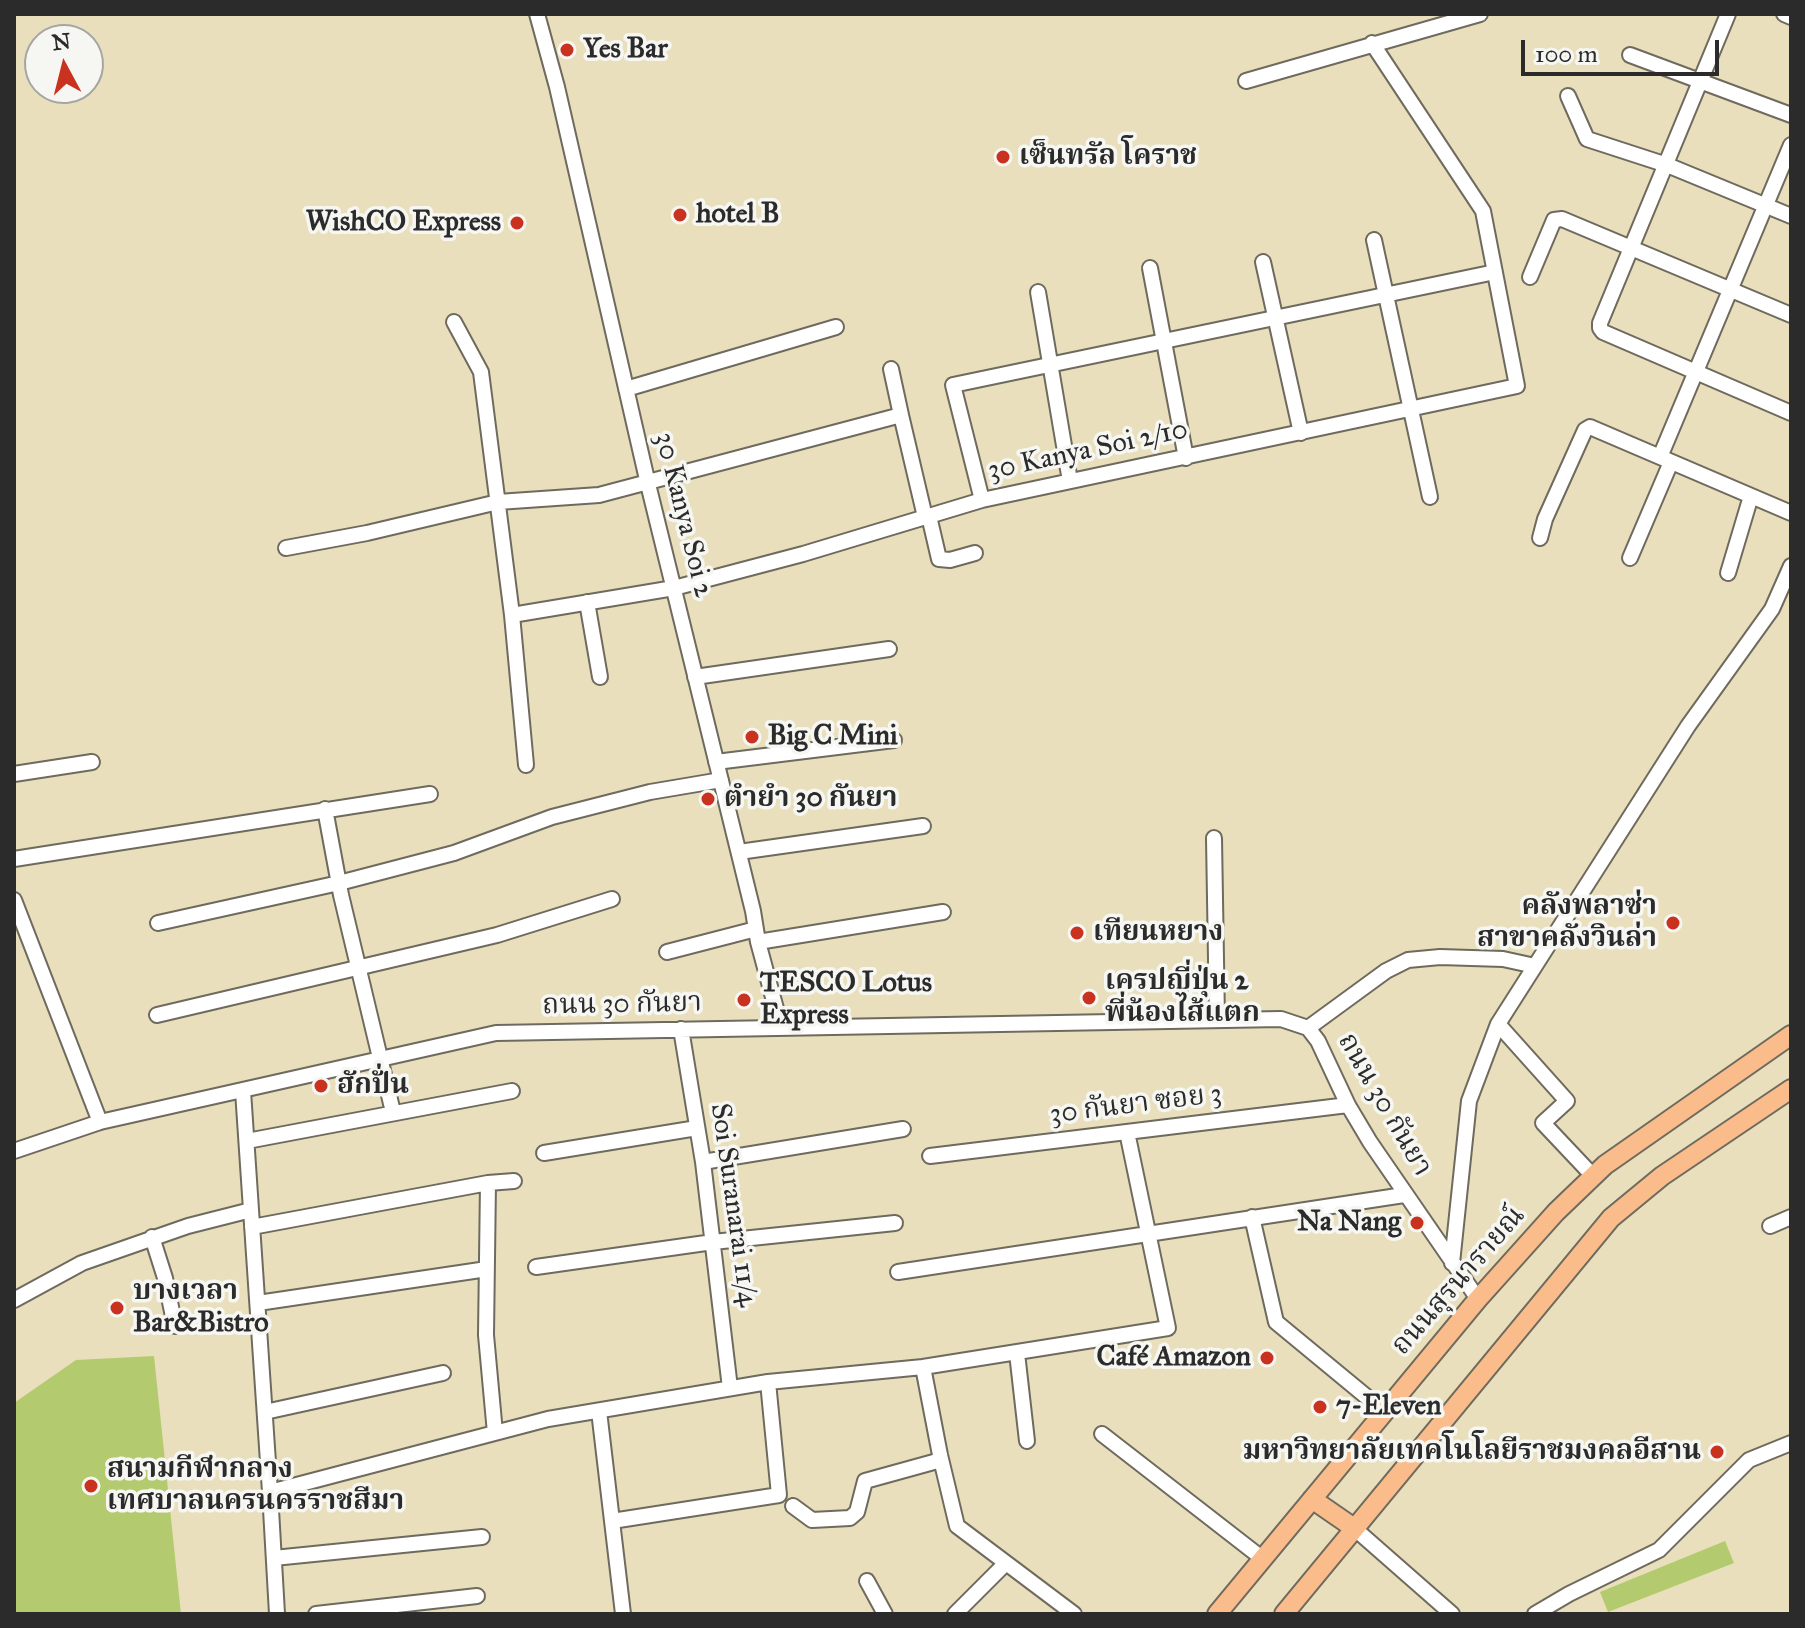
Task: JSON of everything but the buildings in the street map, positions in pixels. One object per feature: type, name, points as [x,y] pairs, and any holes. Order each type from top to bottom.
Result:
[{"type":"main road","name":"ถนนสุรนารายณ์","points":[[1217,1614],[1478,1299],[1556,1212],[1617,1157],[1791,1035]]},
{"type":"main road","points":[[1284,1614],[1611,1218],[1662,1176],[1791,1089]]},
{"type":"main road","points":[[1312,1499],[1354,1528]]},
{"type":"street","name":"30 Kanya Soi 2","points":[[537,14],[781,1027]]},
{"type":"street","points":[[1728,14],[1600,328],[1603,332],[1791,413]]},
{"type":"street","points":[[1784,14],[1791,17]]},
{"type":"street","points":[[1246,81],[1475,15]]},
{"type":"street","points":[[982,500],[953,385],[1495,272],[1483,211],[1372,43]]},
{"type":"street","points":[[1630,55],[1791,115]]},
{"type":"street","points":[[1568,96],[1587,139],[1667,165],[1791,216]]},
{"type":"street","points":[[1630,558],[1694,372],[1791,145]]},
{"type":"street","points":[[1530,277],[1554,220],[1558,218],[1791,315]]},
{"type":"street","points":[[1374,240],[1430,497]]},
{"type":"street","points":[[1263,262],[1301,433]]},
{"type":"street","points":[[1150,268],[1186,458]]},
{"type":"street","name":"30 Kanya Soi 2/10","points":[[512,615],[674,588],[803,554],[982,500],[1517,386],[1495,272]]},
{"type":"street","points":[[1038,292],[1070,481]]},
{"type":"street","points":[[454,322],[481,372],[512,615],[526,765]]},
{"type":"street","points":[[626,389],[836,327]]},
{"type":"street","points":[[891,369],[939,559],[950,560],[975,553]]},
{"type":"street","points":[[286,548],[367,533],[498,502],[599,495],[901,415]]},
{"type":"street","points":[[1540,538],[1545,519],[1588,427],[1791,513]]},
{"type":"street","points":[[1728,573],[1751,496]]},
{"type":"street","points":[[1452,1263],[1469,1101],[1498,1024],[1688,726],[1772,609],[1791,566]]},
{"type":"street","points":[[587,602],[600,677]]},
{"type":"street","points":[[695,677],[889,649]]},
{"type":"street","points":[[716,762],[894,740]]},
{"type":"street","points":[[14,774],[92,762]]},
{"type":"street","points":[[158,923],[339,883],[454,853],[552,817],[650,792],[721,780]]},
{"type":"street","points":[[14,859],[430,794]]},
{"type":"street","points":[[325,809],[339,883],[393,1112]]},
{"type":"street","points":[[739,852],[923,826]]},
{"type":"street","points":[[1214,838],[1217,1020]]},
{"type":"street","points":[[157,1015],[497,935],[612,899]]},
{"type":"street","points":[[14,900],[100,1122]]},
{"type":"street","points":[[667,952],[757,936],[943,912]]},
{"type":"street","points":[[1308,1028],[1386,971],[1408,960],[1440,957],[1503,959],[1535,966]]},
{"type":"street","name":"ถนน 30 กันยา","points":[[14,1151],[100,1122],[496,1033],[1281,1019],[1308,1028],[1318,1041],[1348,1105],[1404,1195],[1478,1299]]},
{"type":"street","points":[[1498,1024],[1567,1101],[1543,1123],[1594,1177]]},
{"type":"street","name":"Soi Suranarai 11/4","points":[[681,1029],[703,1162],[730,1388]]},
{"type":"street","points":[[243,1091],[277,1614]]},
{"type":"street","points":[[247,1141],[512,1091]]},
{"type":"street","name":"30 กันยา ซอย 3","points":[[930,1156],[1348,1105]]},
{"type":"street","points":[[544,1153],[697,1128]]},
{"type":"street","points":[[703,1162],[903,1129]]},
{"type":"street","points":[[270,1492],[548,1419],[768,1382],[923,1367],[1168,1328],[1127,1132]]},
{"type":"street","points":[[252,1227],[488,1183],[514,1181]]},
{"type":"street","points":[[488,1183],[486,1335],[495,1433]]},
{"type":"street","points":[[898,1272],[1404,1195]]},
{"type":"street","points":[[16,1295],[82,1263],[152,1237],[251,1210]]},
{"type":"street","points":[[1252,1217],[1276,1322],[1385,1412]]},
{"type":"street","points":[[1770,1226],[1791,1217]]},
{"type":"street","points":[[536,1267],[713,1242],[895,1223]]},
{"type":"street","points":[[152,1237],[175,1326]]},
{"type":"street","points":[[258,1303],[487,1269]]},
{"type":"street","points":[[1017,1353],[1027,1441]]},
{"type":"street","points":[[923,1367],[957,1526],[1074,1614]]},
{"type":"street","points":[[265,1412],[443,1373]]},
{"type":"street","points":[[612,1521],[779,1495],[768,1382]]},
{"type":"street","points":[[599,1411],[623,1614]]},
{"type":"street","points":[[1102,1434],[1263,1559]]},
{"type":"street","points":[[1538,1614],[1569,1594],[1659,1550],[1749,1460],[1791,1443]]},
{"type":"street","points":[[793,1506],[812,1520],[850,1518],[857,1512],[865,1481],[941,1460]]},
{"type":"street","points":[[1354,1528],[1452,1614]]},
{"type":"street","points":[[274,1558],[482,1537]]},
{"type":"street","points":[[955,1614],[1006,1563]]},
{"type":"street","points":[[867,1581],[885,1614]]},
{"type":"street","points":[[316,1614],[420,1608],[477,1596]]},
{"type":"green space","name":"สนามกีฬากลาง เทศบาลนครนครราชสีมา","points":[[154,1356],[181,1614],[14,1614],[14,1403],[76,1360]]},
{"type":"green space","points":[[1725,1541],[1734,1563],[1608,1612],[1600,1592]]},
{"type":"place","name":"Yes Bar","points":[[567,50]]},
{"type":"place","name":"เซ็นทรัล โคราช","points":[[1003,157]]},
{"type":"place","name":"hotel B","points":[[680,215]]},
{"type":"place","name":"WishCO Express","points":[[517,223]]},
{"type":"place","name":"Big C Mini","points":[[752,737]]},
{"type":"place","name":"ตำยำ 30 กันยา","points":[[708,799]]},
{"type":"place","name":"คลังพลาซ่า สาขาคลังวินล่า","points":[[1673,923]]},
{"type":"place","name":"เทียนหยาง","points":[[1077,933]]},
{"type":"place","name":"เครปญี่ปุ่น 2 พี่น้องไส้แตก","points":[[1089,998]]},
{"type":"place","name":"TESCO Lotus Express","points":[[744,1000]]},
{"type":"place","name":"ฮักปั่น","points":[[321,1086]]},
{"type":"place","name":"Na Nang","points":[[1417,1223]]},
{"type":"place","name":"บางเวลา Bar&Bistro","points":[[117,1308]]},
{"type":"place","name":"Café Amazon","points":[[1267,1358]]},
{"type":"place","name":"7-Eleven","points":[[1320,1407]]},
{"type":"place","name":"มหาวิทยาลัยเทคโนโลยีราชมงคลอีสาน","points":[[1717,1452]]},
{"type":"place","name":"สนามกีฬากลาง เทศบาลนครนครราชสีมา","points":[[91,1486]]}]
